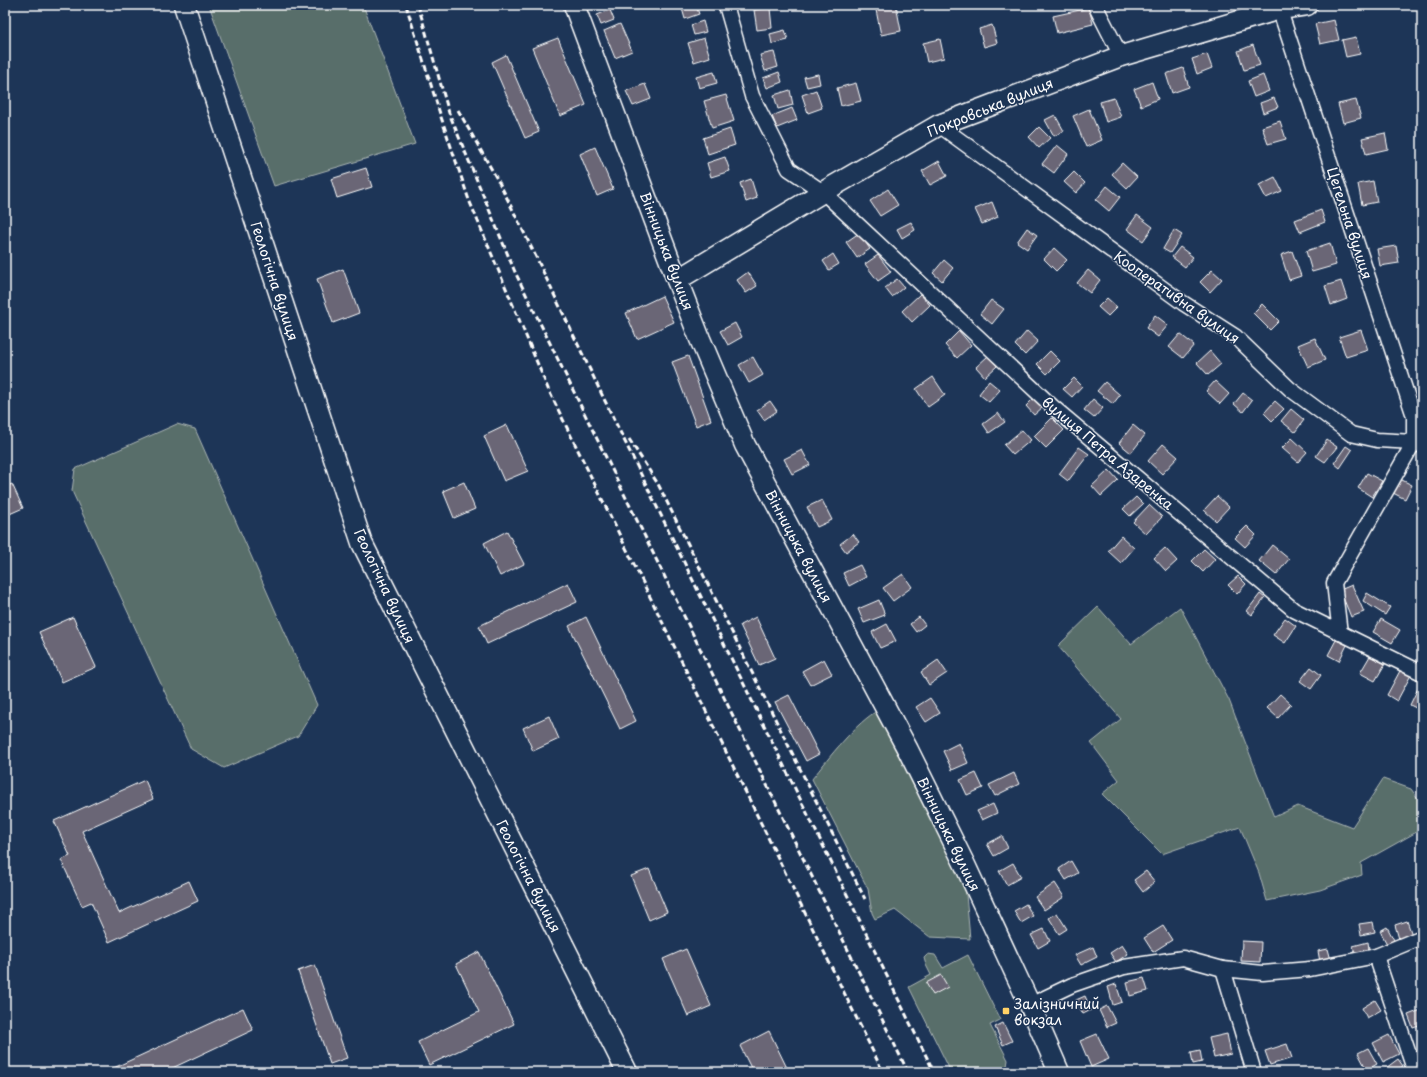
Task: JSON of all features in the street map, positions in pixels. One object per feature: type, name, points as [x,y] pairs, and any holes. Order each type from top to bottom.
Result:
[{"type":"street","name":"Геологічна вулиця","points":[[184,5],[362,543],[627,1072]]},
{"type":"street","name":"Вінницька вулиця","points":[[574,5],[677,280],[700,339],[745,445],[908,750],[965,865],[1030,1005],[1059,1072]]},
{"type":"street","name":"вулиця Петра Азаренка","points":[[726,5],[752,96],[789,169],[822,192],[1053,407],[1294,610],[1422,674]]},
{"type":"street","points":[[1095,5],[1121,56]]},
{"type":"street","name":"Покровська вулиця","points":[[677,280],[822,192],[939,125],[1121,56],[1279,7],[1307,5]]},
{"type":"street","name":"Цегельна вулиця","points":[[1279,7],[1414,416],[1418,444]]},
{"type":"street","name":"Кооперативна вулиця","points":[[939,125],[1183,303],[1236,337],[1290,389],[1351,434],[1377,440],[1418,444]]},
{"type":"street","points":[[1340,633],[1334,583],[1418,444]]},
{"type":"street","points":[[1030,1005],[1072,985],[1124,967],[1183,958],[1223,969],[1263,973],[1302,970],[1376,956],[1422,937]]},
{"type":"street","points":[[1376,956],[1415,1072]]},
{"type":"street","points":[[1223,969],[1254,1072]]},
{"type":"green space","points":[[209,5],[363,5],[415,144],[274,186]]},
{"type":"green space","points":[[177,424],[195,429],[317,705],[298,736],[224,768],[191,749],[72,491],[75,469]]},
{"type":"green space","points":[[1098,607],[1131,644],[1180,607],[1229,700],[1274,817],[1298,806],[1352,827],[1383,779],[1411,789],[1422,804],[1422,829],[1361,863],[1362,875],[1320,890],[1267,901],[1259,873],[1240,827],[1162,854],[1102,794],[1119,780],[1091,743],[1121,719],[1058,646]]},
{"type":"green space","points":[[879,710],[965,883],[970,939],[930,937],[895,910],[875,919],[872,913],[868,889],[812,779],[852,731],[870,715]]},
{"type":"green space","points":[[928,954],[935,955],[943,968],[968,955],[1000,1020],[990,1025],[1008,1060],[1006,1072],[951,1072],[909,987],[931,975],[924,958]]},
{"type":"building","points":[[681,5],[696,5],[699,14],[685,19]]},
{"type":"building","points":[[875,5],[896,5],[901,31],[881,35]]},
{"type":"building","points":[[770,8],[772,28],[757,30],[754,10]]},
{"type":"building","points":[[1089,8],[1093,24],[1057,33],[1053,16]]},
{"type":"building","points":[[610,10],[614,20],[601,25],[597,15]]},
{"type":"building","points":[[1334,20],[1339,40],[1320,44],[1315,24]]},
{"type":"building","points":[[703,21],[706,32],[694,35],[691,25]]},
{"type":"building","points":[[620,24],[632,51],[615,58],[604,31]]},
{"type":"building","points":[[992,25],[997,43],[984,47],[979,29]]},
{"type":"building","points":[[785,30],[788,40],[772,44],[770,34]]},
{"type":"building","points":[[1356,37],[1360,54],[1346,57],[1342,40]]},
{"type":"building","points":[[558,38],[586,105],[560,116],[532,48]]},
{"type":"building","points":[[704,38],[710,57],[694,62],[688,43]]},
{"type":"building","points":[[940,39],[944,58],[927,62],[923,43]]},
{"type":"building","points":[[1253,45],[1260,65],[1244,70],[1238,51]]},
{"type":"building","points":[[774,52],[778,67],[765,71],[760,55]]},
{"type":"building","points":[[1207,54],[1212,68],[1197,74],[1192,59]]},
{"type":"building","points":[[506,55],[539,132],[525,138],[492,62]]},
{"type":"building","points":[[1183,68],[1189,87],[1172,93],[1166,74]]},
{"type":"building","points":[[714,72],[717,83],[699,88],[696,77]]},
{"type":"building","points":[[779,72],[782,82],[767,88],[763,78]]},
{"type":"building","points":[[818,74],[820,84],[807,87],[804,77]]},
{"type":"building","points":[[1263,75],[1269,91],[1254,97],[1248,81]]},
{"type":"building","points":[[1152,82],[1158,99],[1141,106],[1134,89]]},
{"type":"building","points":[[856,83],[861,101],[841,106],[837,88]]},
{"type":"building","points":[[645,84],[651,99],[633,106],[626,91]]},
{"type":"building","points":[[790,90],[793,105],[778,109],[774,95]]},
{"type":"building","points":[[816,90],[822,108],[808,113],[802,95]]},
{"type":"building","points":[[726,95],[734,121],[712,128],[704,101]]},
{"type":"building","points":[[1114,98],[1121,117],[1106,122],[1100,102]]},
{"type":"building","points":[[1274,98],[1278,107],[1263,113],[1260,103]]},
{"type":"building","points":[[1356,100],[1361,118],[1343,123],[1338,104]]},
{"type":"building","points":[[792,108],[797,120],[777,128],[772,116]]},
{"type":"building","points":[[1089,109],[1102,140],[1086,147],[1073,116]]},
{"type":"building","points":[[1055,115],[1064,131],[1054,136],[1045,120]]},
{"type":"building","points":[[1280,121],[1286,139],[1268,144],[1262,127]]},
{"type":"building","points":[[1039,127],[1050,138],[1039,148],[1029,137]]},
{"type":"building","points":[[730,129],[735,145],[708,154],[703,138]]},
{"type":"building","points":[[1385,133],[1388,149],[1366,154],[1362,138]]},
{"type":"building","points":[[1057,145],[1068,154],[1054,173],[1042,164]]},
{"type":"building","points":[[595,147],[613,189],[597,196],[580,154]]},
{"type":"building","points":[[725,157],[730,171],[711,177],[707,163]]},
{"type":"building","points":[[939,161],[947,176],[930,185],[922,171]]},
{"type":"building","points":[[1122,163],[1137,177],[1127,188],[1112,174]]},
{"type":"building","points":[[366,168],[372,187],[337,198],[331,179]]},
{"type":"building","points":[[1074,172],[1085,183],[1076,193],[1064,182]]},
{"type":"building","points":[[1275,177],[1282,191],[1266,198],[1259,185]]},
{"type":"building","points":[[751,179],[757,198],[746,202],[740,183]]},
{"type":"building","points":[[1373,181],[1377,202],[1362,205],[1358,184]]},
{"type":"building","points":[[1107,186],[1120,197],[1109,211],[1096,200]]},
{"type":"building","points":[[888,189],[898,205],[880,216],[870,201]]},
{"type":"building","points":[[992,202],[998,217],[982,224],[975,209]]},
{"type":"building","points":[[1321,210],[1325,222],[1300,232],[1295,220]]},
{"type":"building","points":[[1137,215],[1153,227],[1143,241],[1127,229]]},
{"type":"building","points":[[911,222],[915,230],[902,238],[897,229]]},
{"type":"building","points":[[1027,228],[1037,235],[1027,249],[1017,242]]},
{"type":"building","points":[[1174,230],[1182,235],[1170,253],[1163,249]]},
{"type":"building","points":[[859,233],[870,249],[857,258],[846,242]]},
{"type":"building","points":[[1330,243],[1336,265],[1312,272],[1306,251]]},
{"type":"building","points":[[1396,246],[1399,263],[1380,266],[1377,249]]},
{"type":"building","points":[[1180,247],[1193,257],[1185,267],[1172,257]]},
{"type":"building","points":[[1054,248],[1067,260],[1056,271],[1044,259]]},
{"type":"building","points":[[1292,251],[1301,276],[1289,280],[1281,255]]},
{"type":"building","points":[[833,254],[839,264],[829,270],[823,261]]},
{"type":"building","points":[[878,255],[891,272],[878,281],[865,264]]},
{"type":"building","points":[[944,260],[953,268],[942,281],[933,273]]},
{"type":"building","points":[[343,269],[359,313],[333,323],[317,279]]},
{"type":"building","points":[[1088,270],[1100,280],[1090,293],[1077,283]]},
{"type":"building","points":[[1212,270],[1222,279],[1210,292],[1200,282]]},
{"type":"building","points":[[748,272],[757,286],[746,293],[737,280]]},
{"type":"building","points":[[1420,272],[1422,272],[1422,286]]},
{"type":"building","points":[[897,279],[904,287],[892,297],[885,288]]},
{"type":"building","points":[[1341,281],[1347,299],[1331,305],[1325,286]]},
{"type":"building","points":[[920,294],[930,305],[912,322],[902,311]]},
{"type":"building","points":[[662,296],[674,322],[637,339],[626,313]]},
{"type":"building","points":[[1107,298],[1117,307],[1108,316],[1098,307]]},
{"type":"building","points":[[991,300],[1004,309],[992,324],[980,314]]},
{"type":"building","points":[[1262,304],[1279,321],[1270,330],[1253,313]]},
{"type":"building","points":[[1155,315],[1168,325],[1158,337],[1146,328]]},
{"type":"building","points":[[735,323],[742,337],[728,345],[720,331]]},
{"type":"building","points":[[1361,330],[1368,350],[1346,357],[1339,337]]},
{"type":"building","points":[[959,331],[971,345],[957,358],[945,345]]},
{"type":"building","points":[[1027,331],[1038,341],[1025,355],[1015,345]]},
{"type":"building","points":[[1180,334],[1194,345],[1183,358],[1169,347]]},
{"type":"building","points":[[1315,338],[1325,360],[1308,367],[1298,345]]},
{"type":"building","points":[[1050,351],[1060,361],[1047,374],[1037,364]]},
{"type":"building","points":[[1210,351],[1221,364],[1208,375],[1197,363]]},
{"type":"building","points":[[688,356],[711,420],[696,426],[672,362]]},
{"type":"building","points":[[988,356],[997,366],[985,377],[976,367]]},
{"type":"building","points":[[753,357],[763,375],[749,383],[739,365]]},
{"type":"building","points":[[933,377],[945,395],[928,407],[916,389]]},
{"type":"building","points":[[1074,378],[1082,386],[1072,397],[1063,389]]},
{"type":"building","points":[[989,381],[1000,390],[989,402],[979,394]]},
{"type":"building","points":[[1215,381],[1229,394],[1220,404],[1206,391]]},
{"type":"building","points":[[1105,382],[1120,395],[1113,404],[1097,391]]},
{"type":"building","points":[[1243,393],[1252,400],[1243,412],[1234,404]]},
{"type":"building","points":[[1035,397],[1044,406],[1034,415],[1026,406]]},
{"type":"building","points":[[1093,399],[1103,408],[1094,418],[1084,410]]},
{"type":"building","points":[[770,401],[777,411],[764,420],[757,410]]},
{"type":"building","points":[[1275,401],[1284,409],[1272,421],[1264,413]]},
{"type":"building","points":[[1291,409],[1304,420],[1295,432],[1281,421]]},
{"type":"building","points":[[998,413],[1005,422],[989,433],[983,424]]},
{"type":"building","points":[[1052,418],[1064,430],[1046,448],[1034,436]]},
{"type":"building","points":[[507,425],[528,471],[504,481],[484,436]]},
{"type":"building","points":[[1133,425],[1145,435],[1131,453],[1119,443]]},
{"type":"building","points":[[1022,430],[1031,440],[1013,455],[1004,445]]},
{"type":"building","points":[[1292,438],[1307,452],[1298,462],[1282,448]]},
{"type":"building","points":[[1327,440],[1337,447],[1325,462],[1316,456]]},
{"type":"building","points":[[1163,444],[1178,457],[1162,474],[1148,461]]},
{"type":"building","points":[[1346,446],[1352,450],[1340,468],[1334,463]]},
{"type":"building","points":[[1079,447],[1089,454],[1068,481],[1059,474]]},
{"type":"building","points":[[802,450],[810,465],[792,474],[784,459]]},
{"type":"building","points":[[1109,470],[1118,480],[1101,496],[1092,486]]},
{"type":"building","points":[[1367,473],[1382,481],[1372,497],[1358,488]]},
{"type":"building","points":[[1400,479],[1412,485],[1405,499],[1393,493]]},
{"type":"building","points":[[464,482],[475,509],[454,518],[443,491]]},
{"type":"building","points":[[12,484],[23,508],[5,516],[5,487]]},
{"type":"building","points":[[1217,496],[1229,507],[1216,521],[1204,510]]},
{"type":"building","points":[[1136,497],[1143,504],[1130,516],[1123,509]]},
{"type":"building","points":[[822,500],[832,520],[817,527],[807,507]]},
{"type":"building","points":[[1149,505],[1162,517],[1146,534],[1133,522]]},
{"type":"building","points":[[1247,526],[1256,535],[1245,547],[1235,538]]},
{"type":"building","points":[[507,531],[524,564],[500,576],[484,543]]},
{"type":"building","points":[[853,534],[859,542],[846,552],[840,544]]},
{"type":"building","points":[[1121,536],[1134,548],[1121,563],[1108,551]]},
{"type":"building","points":[[1272,545],[1289,559],[1276,575],[1259,561]]},
{"type":"building","points":[[1165,548],[1177,561],[1166,571],[1154,558]]},
{"type":"building","points":[[1204,549],[1215,559],[1203,572],[1192,561]]},
{"type":"building","points":[[860,565],[866,577],[849,586],[843,573]]},
{"type":"building","points":[[903,574],[912,587],[893,601],[883,588]]},
{"type":"building","points":[[1238,576],[1246,584],[1237,594],[1228,585]]},
{"type":"building","points":[[568,583],[577,602],[487,644],[479,626]]},
{"type":"building","points":[[1352,585],[1364,612],[1351,617],[1340,590]]},
{"type":"building","points":[[1367,593],[1390,607],[1385,615],[1363,601]]},
{"type":"building","points":[[1260,594],[1265,598],[1252,615],[1247,611]]},
{"type":"building","points":[[879,600],[885,615],[864,623],[858,609]]},
{"type":"building","points":[[73,617],[96,667],[62,682],[39,632]]},
{"type":"building","points":[[586,617],[636,721],[620,729],[569,626]]},
{"type":"building","points":[[756,617],[775,658],[759,665],[740,625]]},
{"type":"building","points":[[919,617],[925,625],[916,632],[910,624]]},
{"type":"building","points":[[1285,618],[1296,626],[1285,643],[1273,635]]},
{"type":"building","points":[[1381,619],[1400,630],[1392,643],[1373,632]]},
{"type":"building","points":[[887,624],[896,641],[880,648],[872,632]]},
{"type":"building","points":[[1336,640],[1347,645],[1339,661],[1328,655]]},
{"type":"building","points":[[1370,656],[1385,664],[1375,681],[1360,673]]},
{"type":"building","points":[[824,659],[832,674],[810,685],[802,671]]},
{"type":"building","points":[[938,660],[947,673],[929,685],[921,672]]},
{"type":"building","points":[[1311,667],[1321,675],[1311,689],[1300,681]]},
{"type":"building","points":[[1401,669],[1411,675],[1397,701],[1387,695]]},
{"type":"building","points":[[1422,682],[1422,711],[1410,705]]},
{"type":"building","points":[[1280,694],[1291,704],[1278,718],[1267,708]]},
{"type":"building","points":[[789,695],[819,754],[806,761],[775,702]]},
{"type":"building","points":[[930,698],[940,713],[926,722],[916,707]]},
{"type":"building","points":[[549,716],[559,739],[533,751],[523,728]]},
{"type":"building","points":[[959,743],[968,763],[952,770],[943,751]]},
{"type":"building","points":[[976,773],[983,788],[967,795],[960,780]]},
{"type":"building","points":[[1014,773],[1019,784],[995,796],[989,785]]},
{"type":"building","points":[[145,780],[153,799],[82,831],[119,913],[189,881],[198,901],[109,942],[91,902],[82,906],[61,860],[70,856],[54,821]]},
{"type":"building","points":[[993,804],[997,813],[982,820],[977,811]]},
{"type":"building","points":[[1002,836],[1008,848],[994,856],[987,844]]},
{"type":"building","points":[[1071,861],[1078,873],[1066,880],[1059,869]]},
{"type":"building","points":[[1013,863],[1021,877],[1007,885],[999,871]]},
{"type":"building","points":[[649,869],[667,912],[649,920],[631,876]]},
{"type":"building","points":[[1146,871],[1155,882],[1143,892],[1134,880]]},
{"type":"building","points":[[1055,883],[1064,897],[1044,910],[1035,897]]},
{"type":"building","points":[[1026,904],[1033,916],[1021,923],[1014,911]]},
{"type":"building","points":[[1057,913],[1067,929],[1059,934],[1049,918]]},
{"type":"building","points":[[1407,921],[1412,935],[1399,939],[1395,925]]},
{"type":"building","points":[[1373,922],[1375,932],[1361,935],[1359,924]]},
{"type":"building","points":[[1163,926],[1172,940],[1153,952],[1144,938]]},
{"type":"building","points":[[1387,927],[1395,942],[1388,946],[1380,931]]},
{"type":"building","points":[[1044,929],[1050,941],[1038,948],[1031,935]]},
{"type":"building","points":[[1242,941],[1261,942],[1260,962],[1241,961]]},
{"type":"building","points":[[1368,942],[1369,949],[1355,953],[1353,946]]},
{"type":"building","points":[[1122,945],[1128,954],[1116,962],[1110,953]]},
{"type":"building","points":[[1093,947],[1097,957],[1081,965],[1075,955]]},
{"type":"building","points":[[686,949],[711,1006],[688,1016],[663,959]]},
{"type":"building","points":[[1328,949],[1331,960],[1320,962],[1318,951]]},
{"type":"building","points":[[479,952],[514,1024],[429,1065],[418,1042],[479,1012],[456,964]]},
{"type":"building","points":[[315,965],[347,1058],[330,1064],[298,971]]},
{"type":"building","points":[[941,975],[948,987],[933,995],[926,983]]},
{"type":"building","points":[[1144,978],[1148,991],[1130,996],[1127,982]]},
{"type":"building","points":[[1116,984],[1122,1002],[1113,1005],[1108,987]]},
{"type":"building","points":[[1085,996],[1091,1010],[1083,1014],[1076,1000]]},
{"type":"building","points":[[1375,1000],[1381,1010],[1367,1018],[1362,1008]]},
{"type":"building","points":[[1107,1006],[1116,1023],[1107,1027],[1099,1010]]},
{"type":"building","points":[[243,1008],[253,1030],[164,1072],[105,1072]]},
{"type":"building","points":[[1421,1010],[1422,1025],[1413,1028],[1408,1015]]},
{"type":"building","points":[[1003,1023],[1012,1041],[1003,1045],[995,1027]]},
{"type":"building","points":[[769,1031],[789,1072],[753,1072],[740,1046]]},
{"type":"building","points":[[1097,1034],[1109,1059],[1091,1067],[1080,1041]]},
{"type":"building","points":[[1227,1034],[1231,1054],[1214,1058],[1209,1038]]},
{"type":"building","points":[[1389,1035],[1399,1054],[1383,1062],[1373,1043]]},
{"type":"building","points":[[1287,1044],[1292,1058],[1270,1065],[1265,1051]]},
{"type":"building","points":[[1368,1048],[1377,1064],[1367,1070],[1358,1053]]},
{"type":"building","points":[[1200,1050],[1202,1062],[1193,1064],[1191,1052]]},
{"type":"building","points":[[1398,1059],[1403,1066],[1395,1072],[1382,1071]]},
{"type":"building","points":[[1240,1069],[1240,1072],[1225,1072]]},
{"type":"railway","points":[[406,5],[469,200],[549,391],[883,1072]]},
{"type":"railway","points":[[418,5],[449,113],[515,272],[908,1072]]},
{"type":"railway","points":[[458,110],[501,186],[934,1072]]},
{"type":"railway","points":[[629,439],[658,484],[865,899]]},
{"type":"place","name":"Залізничний вокзал","points":[[1006,1011]]}]
